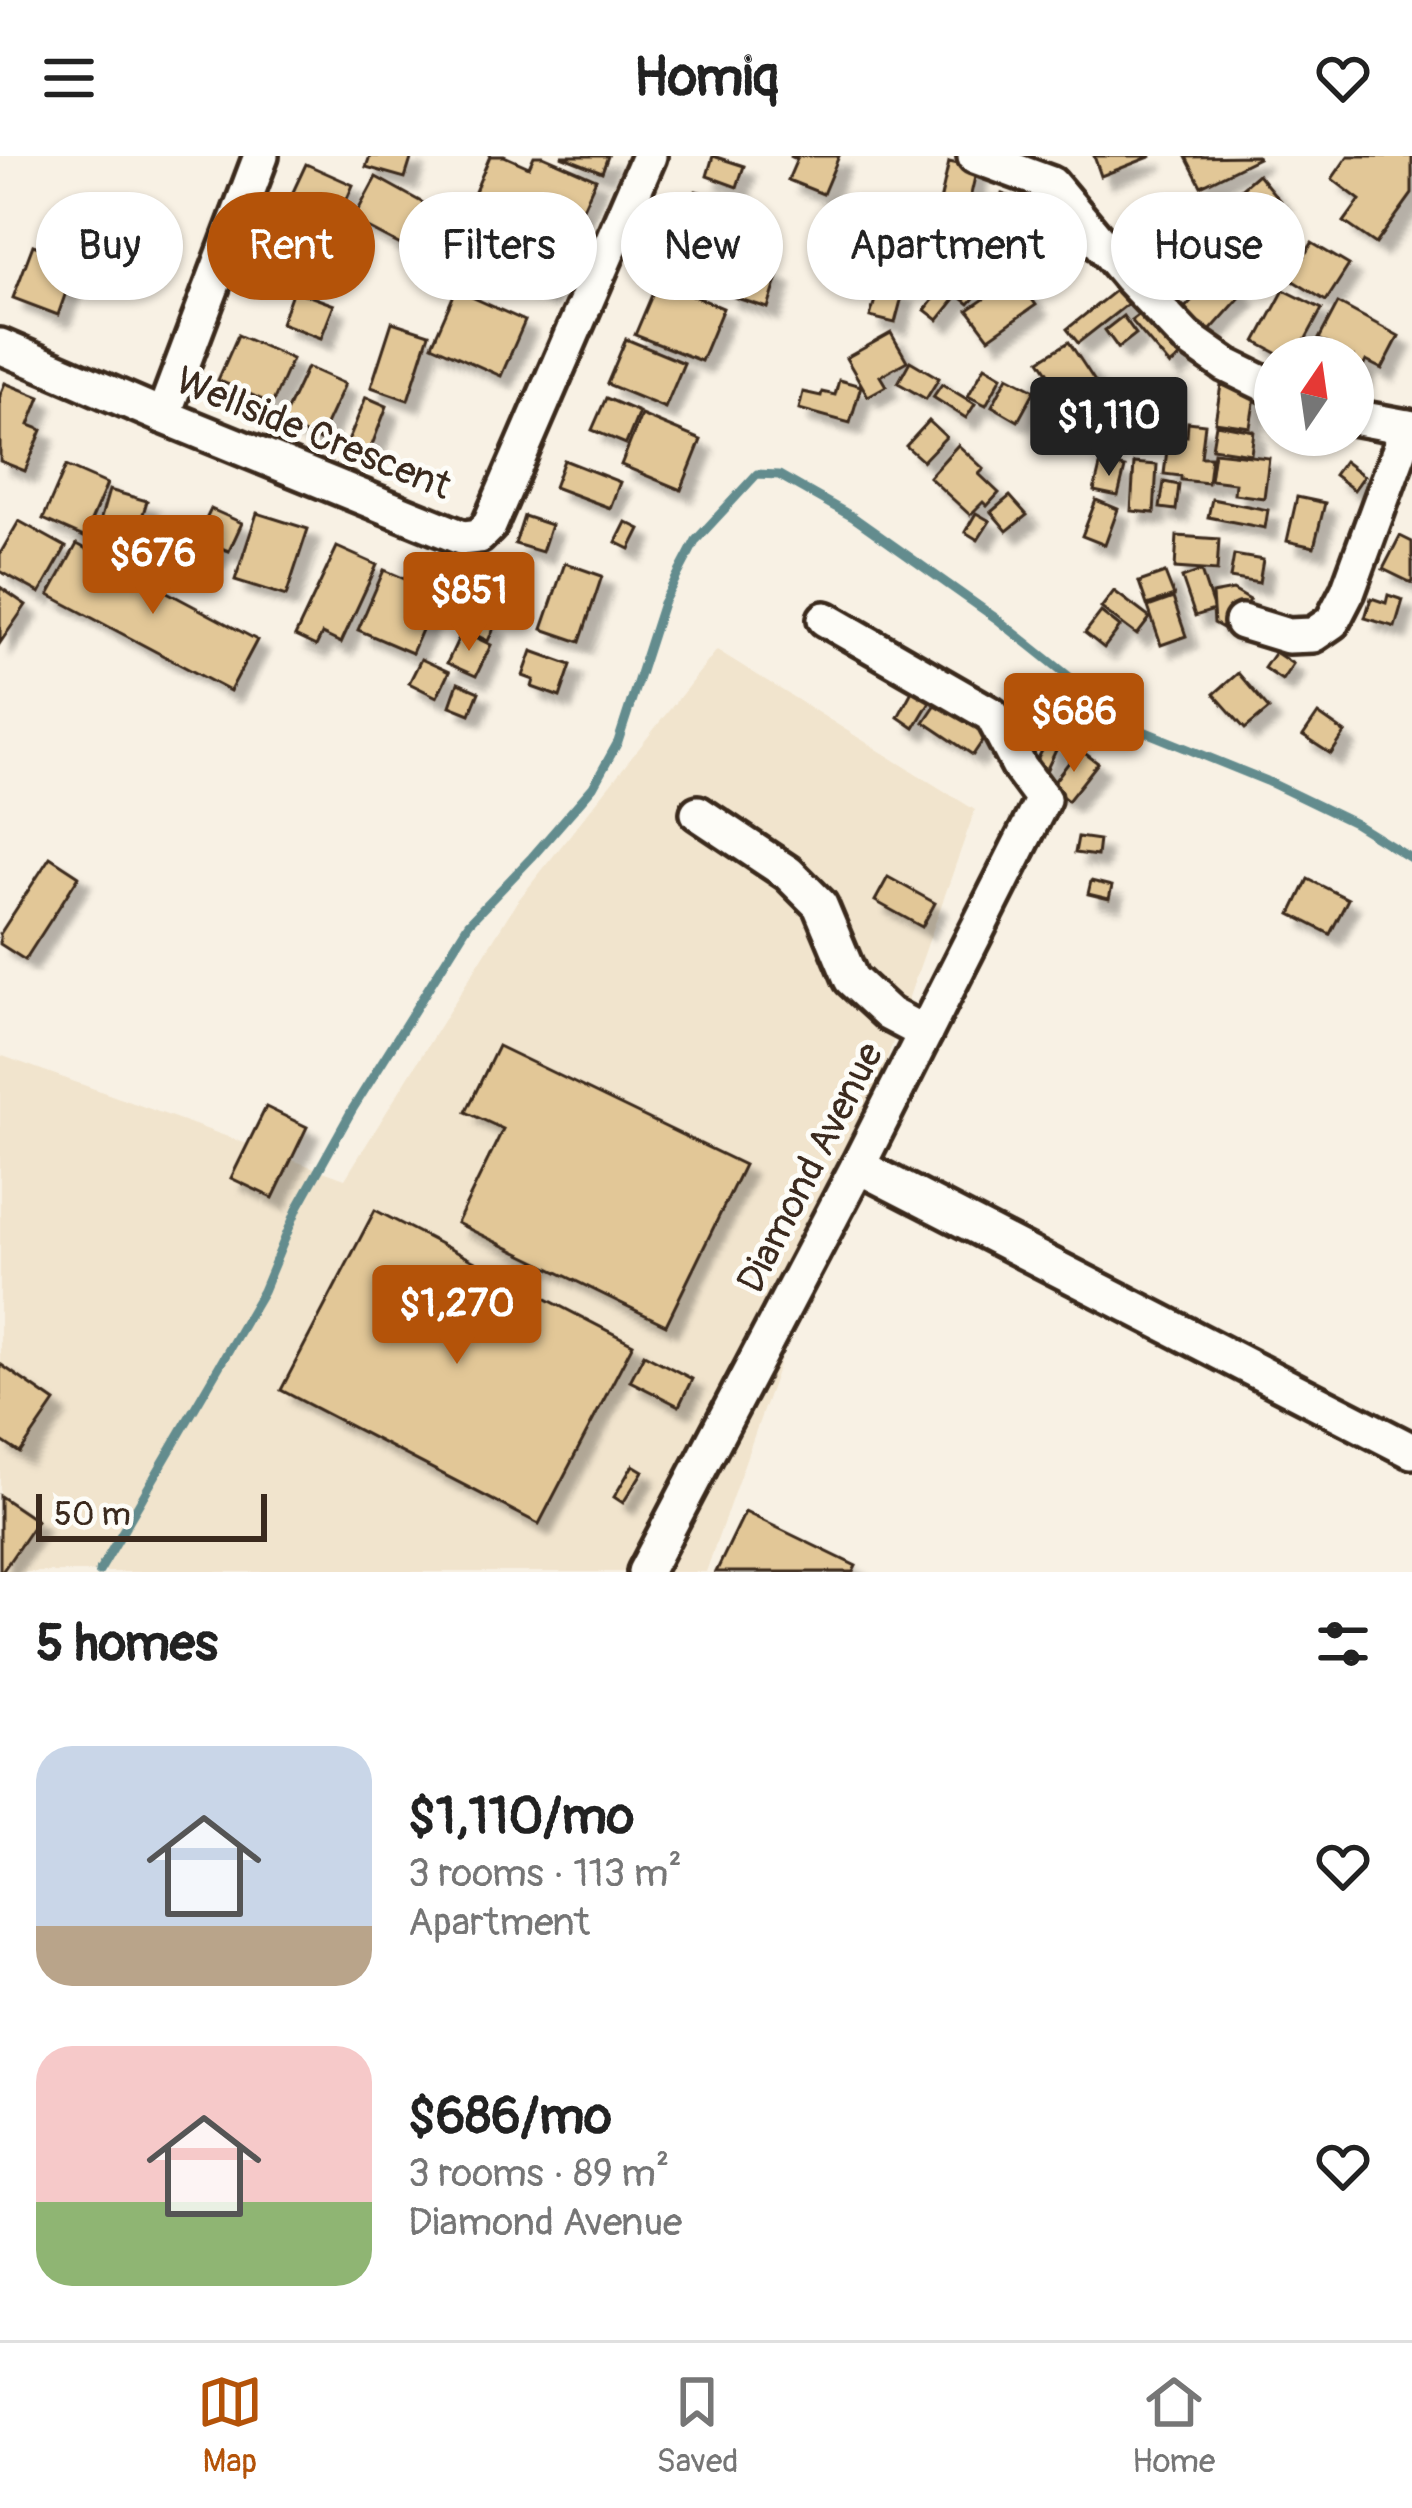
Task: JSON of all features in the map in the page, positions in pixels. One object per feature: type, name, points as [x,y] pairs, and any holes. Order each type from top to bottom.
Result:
[{"type":"street","points":[[163,416],[261,156]]},
{"type":"street","name":"Wellside Crescent","points":[[0,346],[463,538],[479,536],[489,526],[649,156]]},
{"type":"street","points":[[975,156],[1052,184],[1186,337],[1254,379]]},
{"type":"street","points":[[1242,622],[1288,636],[1313,635],[1332,622],[1410,428],[1374,421]]},
{"type":"street","name":"Diamond Avenue","points":[[645,1572],[1043,799],[992,715],[825,619]]},
{"type":"street","points":[[698,813],[788,873],[820,904],[851,980],[890,1014],[925,1033]]},
{"type":"street","points":[[858,1166],[1412,1450]]},
{"type":"shaded area","points":[[717,650],[975,810],[706,1572],[0,1572],[0,1055],[345,1179],[516,903]]},
{"type":"building","points":[[370,156],[412,156],[405,178],[366,167]]},
{"type":"building","points":[[490,156],[504,156],[529,167],[534,156],[543,156],[596,179],[590,192],[475,192]]},
{"type":"building","points":[[561,156],[608,156],[602,172]]},
{"type":"building","points":[[713,156],[744,166],[737,187],[707,176]]},
{"type":"building","points":[[790,156],[839,156],[824,192],[788,180],[797,159]]},
{"type":"building","points":[[1094,156],[1152,156],[1101,176]]},
{"type":"building","points":[[1257,156],[1201,186],[1186,157]]},
{"type":"building","points":[[1348,156],[1412,156],[1412,194],[1376,244],[1344,222],[1360,200],[1332,179]]},
{"type":"building","points":[[949,162],[977,168],[972,192],[942,192]]},
{"type":"building","points":[[306,164],[353,185],[350,192],[293,192]]},
{"type":"building","points":[[1258,174],[1273,192],[1237,192]]},
{"type":"building","points":[[376,177],[403,192],[399,192],[399,244],[375,232],[375,192],[368,192]]},
{"type":"building","points":[[1312,243],[1349,265],[1326,301],[1305,288],[1305,254]]},
{"type":"building","points":[[36,246],[36,300],[63,300],[58,315],[13,298]]},
{"type":"building","points":[[1111,294],[1111,300],[1129,303],[1078,343],[1067,329]]},
{"type":"building","points":[[289,300],[334,305],[321,338],[281,323]]},
{"type":"building","points":[[452,300],[478,300],[525,321],[501,376],[432,345]]},
{"type":"building","points":[[650,300],[704,300],[723,308],[701,361],[635,335]]},
{"type":"building","points":[[743,300],[771,300],[768,308]]},
{"type":"building","points":[[875,300],[901,300],[895,323],[870,317]]},
{"type":"building","points":[[933,300],[954,300],[938,320],[925,310]]},
{"type":"building","points":[[983,300],[1032,300],[1036,305],[989,338],[968,310]]},
{"type":"building","points":[[1192,300],[1238,300],[1208,333],[1182,311]]},
{"type":"building","points":[[1279,300],[1304,300],[1322,309],[1307,336],[1259,336]]},
{"type":"building","points":[[1338,303],[1399,336],[1382,369],[1374,365],[1374,336],[1321,336]]},
{"type":"building","points":[[1148,307],[1187,352],[1170,366],[1131,320]]},
{"type":"building","points":[[1123,316],[1136,334],[1118,348],[1105,330]]},
{"type":"building","points":[[392,322],[429,334],[408,400],[371,387]]},
{"type":"building","points":[[891,333],[907,361],[880,376],[886,386],[868,396],[846,358]]},
{"type":"building","points":[[238,335],[292,359],[272,404],[218,380]]},
{"type":"building","points":[[626,339],[684,363],[665,408],[607,384]]},
{"type":"building","points":[[1069,342],[1098,386],[1070,405],[1040,360]]},
{"type":"building","points":[[910,361],[939,378],[926,399],[898,383]]},
{"type":"building","points":[[985,366],[1002,376],[986,405],[968,396]]},
{"type":"building","points":[[307,367],[345,384],[319,440],[281,423]]},
{"type":"building","points":[[1008,376],[1035,390],[1018,421],[992,406]]},
{"type":"building","points":[[839,380],[861,386],[850,423],[799,409],[803,392],[835,395]]},
{"type":"building","points":[[5,383],[40,397],[29,425],[42,430],[25,471],[0,461],[0,395]]},
{"type":"building","points":[[942,384],[975,404],[966,418],[933,397]]},
{"type":"building","points":[[1221,385],[1254,391],[1250,427],[1215,422]]},
{"type":"building","points":[[366,397],[387,406],[367,458],[345,449]]},
{"type":"building","points":[[606,398],[639,412],[626,444],[592,430]]},
{"type":"building","points":[[641,415],[701,440],[681,490],[621,465]]},
{"type":"building","points":[[929,421],[946,437],[923,461],[906,446]]},
{"type":"building","points":[[1188,422],[1205,424],[1201,457],[1211,457],[1208,483],[1164,474],[1169,434],[1187,436]]},
{"type":"building","points":[[1216,424],[1254,431],[1251,454],[1212,448]]},
{"type":"building","points":[[958,445],[984,469],[979,474],[999,493],[970,515],[929,477]]},
{"type":"building","points":[[1214,452],[1269,458],[1264,498],[1234,494],[1235,483],[1210,480]]},
{"type":"building","points":[[564,460],[620,482],[610,508],[554,487]]},
{"type":"building","points":[[1344,461],[1364,476],[1354,490],[1334,475]]},
{"type":"building","points":[[1101,462],[1125,468],[1118,496],[1094,491]]},
{"type":"building","points":[[1134,463],[1157,465],[1154,513],[1131,511]]},
{"type":"building","points":[[66,466],[107,484],[84,537],[43,519]]},
{"type":"building","points":[[1164,482],[1179,485],[1176,510],[1160,508]]},
{"type":"building","points":[[109,490],[147,501],[130,556],[93,546]]},
{"type":"building","points":[[1010,496],[1027,515],[1007,531],[991,512]]},
{"type":"building","points":[[1297,497],[1325,503],[1314,547],[1287,541]]},
{"type":"building","points":[[1212,499],[1268,510],[1265,528],[1208,517]]},
{"type":"building","points":[[1096,500],[1118,509],[1105,545],[1082,536]]},
{"type":"building","points":[[211,509],[242,523],[229,551],[218,547],[214,556],[193,546]]},
{"type":"building","points":[[257,513],[308,529],[286,596],[235,580]]},
{"type":"building","points":[[976,513],[990,521],[978,540],[965,532]]},
{"type":"building","points":[[524,516],[551,525],[542,552],[515,544]]},
{"type":"building","points":[[19,521],[66,547],[40,593],[0,571],[0,554]]},
{"type":"building","points":[[626,522],[640,529],[630,549],[616,542]]},
{"type":"building","points":[[1177,536],[1219,539],[1217,571],[1175,568]]},
{"type":"building","points":[[1400,536],[1412,542],[1412,583],[1383,569]]},
{"type":"building","points":[[77,544],[257,640],[230,691],[49,595]]},
{"type":"building","points":[[337,547],[377,565],[341,643],[322,634],[316,646],[295,636]]},
{"type":"building","points":[[1234,555],[1263,560],[1259,583],[1230,578]]},
{"type":"building","points":[[565,563],[602,576],[580,642],[542,629]]},
{"type":"building","points":[[384,570],[438,593],[412,653],[358,630]]},
{"type":"building","points":[[1201,571],[1214,610],[1195,616],[1182,578]]},
{"type":"building","points":[[1165,573],[1174,596],[1147,605],[1139,582]]},
{"type":"building","points":[[0,587],[26,605],[0,643]]},
{"type":"building","points":[[478,589],[494,597],[485,615],[469,607]]},
{"type":"building","points":[[1233,590],[1250,600],[1230,632],[1214,623],[1212,594]]},
{"type":"building","points":[[1114,591],[1150,618],[1137,635],[1101,608]]},
{"type":"building","points":[[1388,595],[1403,600],[1395,627],[1365,618],[1371,598],[1386,603]]},
{"type":"building","points":[[1173,598],[1186,636],[1161,645],[1148,607]]},
{"type":"building","points":[[1101,612],[1120,627],[1104,648],[1085,633]]},
{"type":"building","points":[[469,613],[495,625],[488,641],[462,628]]},
{"type":"building","points":[[462,631],[491,645],[476,676],[447,663]]},
{"type":"building","points":[[532,651],[571,665],[560,697],[532,687],[534,680],[523,676]]},
{"type":"building","points":[[1275,652],[1293,664],[1282,680],[1264,668]]},
{"type":"building","points":[[421,659],[449,672],[437,697],[409,683]]},
{"type":"building","points":[[1238,673],[1269,709],[1245,729],[1214,694]]},
{"type":"building","points":[[918,680],[937,690],[914,728],[898,717]]},
{"type":"building","points":[[458,683],[479,692],[470,714],[450,706]]},
{"type":"building","points":[[945,691],[994,724],[973,755],[924,722]]},
{"type":"building","points":[[1318,714],[1345,733],[1331,754],[1303,736]]},
{"type":"building","points":[[1047,741],[1058,746],[1046,771],[1034,766]]},
{"type":"building","points":[[1079,749],[1098,763],[1068,801],[1050,787]]},
{"type":"building","points":[[1078,837],[1099,840],[1097,856],[1075,853]]},
{"type":"building","points":[[50,857],[79,876],[25,960],[0,944],[0,934]]},
{"type":"building","points":[[888,877],[935,903],[922,927],[875,901]]},
{"type":"building","points":[[1308,879],[1348,899],[1330,934],[1291,914]]},
{"type":"building","points":[[1091,881],[1112,886],[1109,899],[1088,894]]},
{"type":"building","points":[[498,1046],[744,1165],[666,1325],[457,1223],[503,1129],[466,1112]]},
{"type":"building","points":[[266,1107],[307,1127],[273,1198],[231,1178]]},
{"type":"building","points":[[375,1210],[633,1344],[539,1524],[281,1390]]},
{"type":"building","points":[[644,1354],[692,1379],[679,1406],[630,1381]]},
{"type":"building","points":[[0,1364],[55,1402],[20,1453],[0,1440]]},
{"type":"building","points":[[633,1465],[643,1471],[623,1503],[614,1497]]},
{"type":"building","points":[[0,1496],[37,1521],[2,1572],[0,1572]]},
{"type":"building","points":[[745,1512],[856,1566],[853,1572],[716,1572]]},
{"type":"waterway","points":[[99,1572],[263,1291],[298,1207],[352,1110],[469,923],[593,787],[618,742],[663,603],[696,540],[757,474],[779,475],[853,517],[997,619],[1131,726],[1267,781],[1354,823],[1412,859]]}]
